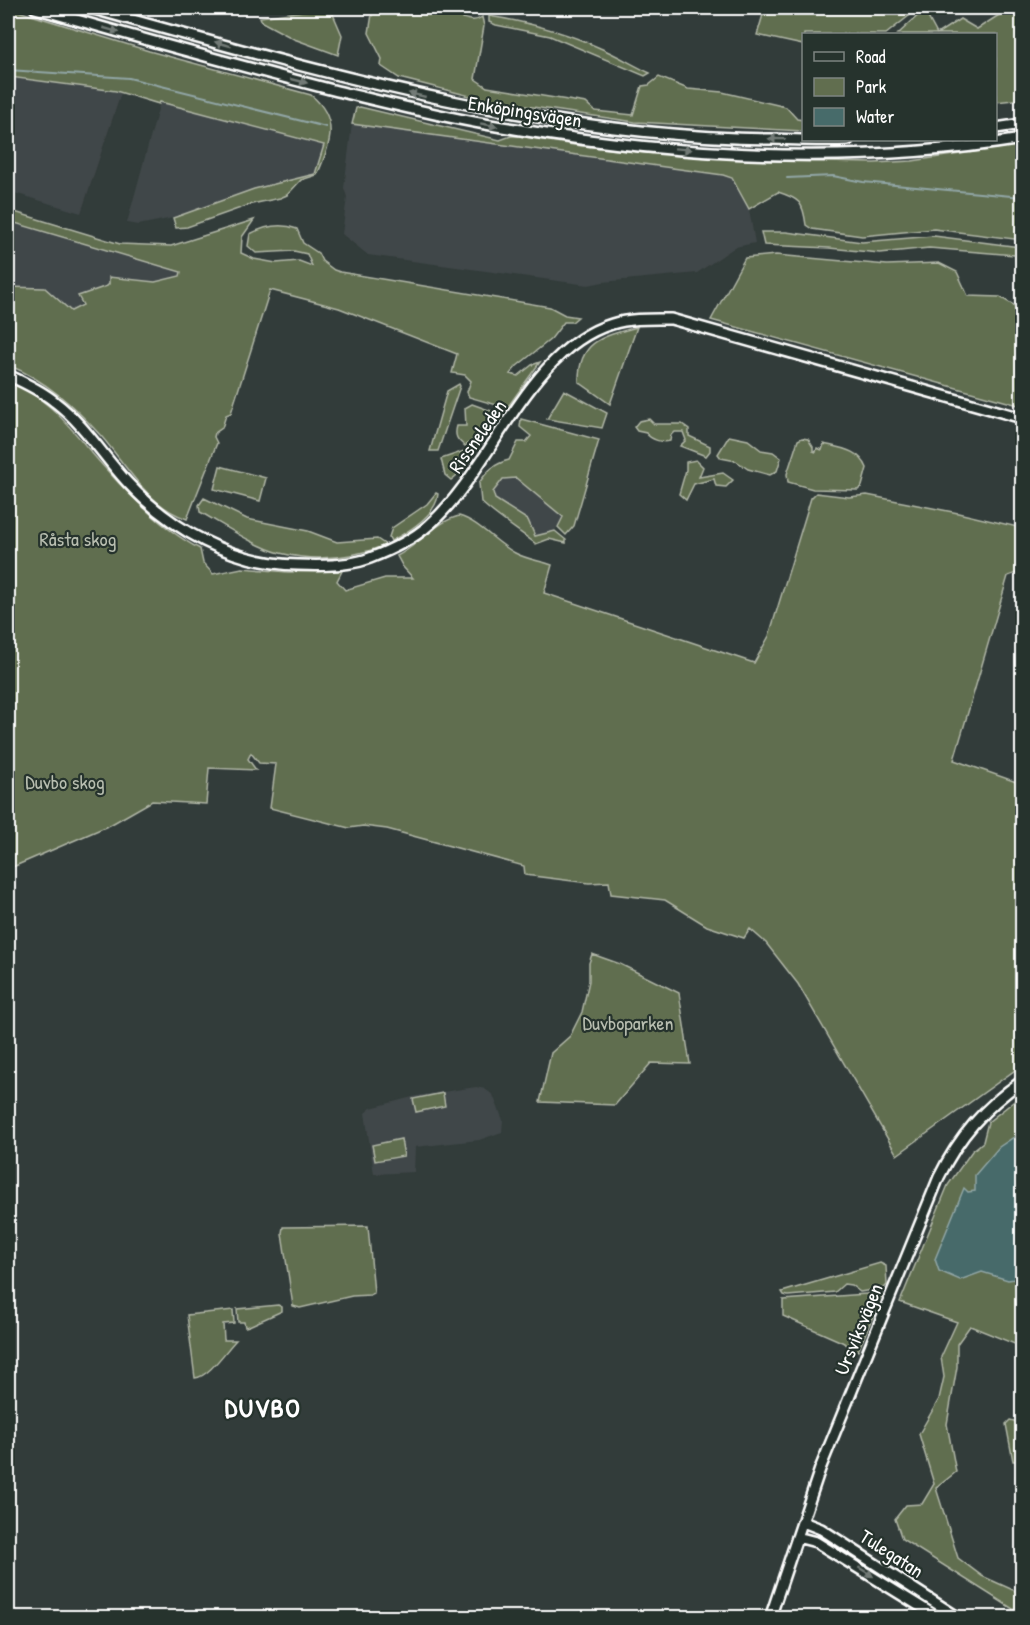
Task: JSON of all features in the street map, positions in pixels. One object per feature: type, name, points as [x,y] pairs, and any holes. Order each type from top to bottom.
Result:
[{"type":"street","name":"Enköpingsvägen","points":[[35,8],[343,92],[514,129],[667,148],[764,154],[860,154],[929,150],[1023,138]]},
{"type":"street","name":"Enköpingsvägen","points":[[90,8],[345,78],[520,116],[622,130],[721,138],[802,139]]},
{"type":"street","points":[[343,92],[345,78]]},
{"type":"street","points":[[997,128],[1023,124]]},
{"type":"street","name":"Rissneleden","points":[[8,375],[36,389],[55,402],[88,435],[129,484],[159,512],[188,532],[221,549],[251,559],[285,565],[324,566],[368,559],[407,541],[429,525],[456,497],[544,372],[565,350],[589,334],[638,318],[671,319],[1023,418]]},
{"type":"street","name":"Ursviksvägen","points":[[770,1617],[820,1469],[945,1164],[964,1134],[985,1110],[1023,1082]]},
{"type":"street","name":"Tulegatan","points":[[803,1522],[821,1529],[959,1617]]},
{"type":"street","name":"Tulegatan","points":[[797,1537],[816,1542],[939,1617]]},
{"type":"shaded area","points":[[10,77],[87,86],[121,93],[81,213],[8,191],[8,83]]},
{"type":"shaded area","points":[[160,102],[324,145],[315,174],[254,189],[183,216],[138,225],[127,223]]},
{"type":"shaded area","points":[[352,124],[723,175],[732,178],[749,209],[755,243],[735,247],[697,273],[588,285],[368,255],[342,234],[347,197],[344,188]]},
{"type":"shaded area","points":[[8,221],[181,272],[180,276],[165,283],[118,283],[77,296],[83,310],[64,318],[8,292]]},
{"type":"shaded area","points":[[516,478],[563,517],[555,531],[535,536],[528,520],[495,499],[493,492],[503,479]]},
{"type":"shaded area","points":[[476,1087],[485,1089],[493,1095],[503,1120],[502,1132],[479,1140],[415,1147],[414,1172],[374,1174],[365,1113],[371,1108],[416,1096]]},
{"type":"green space","points":[[8,8],[149,51],[311,95],[326,113],[330,132],[326,153],[317,175],[301,180],[287,195],[280,198],[252,204],[187,227],[176,228],[173,218],[254,189],[315,174],[324,145],[116,91],[10,77],[8,83]]},
{"type":"green space","points":[[373,8],[462,9],[463,18],[475,20],[482,17],[484,26],[475,79],[487,87],[586,103],[595,111],[633,115],[642,86],[649,85],[659,77],[688,89],[722,92],[786,107],[797,119],[802,120],[802,131],[635,122],[474,97],[399,78],[381,66],[382,59],[369,33]]},
{"type":"green space","points":[[765,8],[919,8],[887,33],[802,33],[802,45],[757,35]]},
{"type":"green space","points":[[1010,8],[1022,8],[1022,99],[997,102],[997,33],[939,33],[960,19],[977,29]]},
{"type":"green space","points":[[318,9],[333,14],[342,35],[338,55],[294,39],[262,22],[260,17]]},
{"type":"green space","points":[[924,10],[936,33],[899,33]]},
{"type":"green space","points":[[489,16],[560,32],[650,73],[645,76],[550,36],[496,25],[489,22]]},
{"type":"green space","points":[[360,107],[500,140],[519,136],[645,153],[774,161],[874,163],[912,161],[1022,145],[1022,240],[934,229],[862,236],[812,229],[806,225],[802,206],[796,199],[778,192],[749,209],[732,178],[723,175],[352,124],[356,108]]},
{"type":"green space","points":[[8,210],[120,244],[171,246],[254,220],[242,237],[241,253],[254,259],[276,263],[299,261],[312,266],[307,254],[294,251],[256,253],[248,246],[250,234],[256,231],[274,226],[291,227],[297,229],[303,243],[318,253],[322,261],[340,272],[550,307],[565,315],[578,317],[572,322],[564,322],[551,339],[510,374],[518,376],[540,362],[507,408],[469,397],[467,392],[471,381],[465,375],[452,373],[457,354],[339,308],[270,290],[231,413],[226,415],[222,428],[215,433],[217,443],[187,519],[173,513],[150,495],[102,437],[70,405],[35,378],[8,365],[8,287],[45,288],[71,311],[83,305],[78,296],[107,286],[109,277],[155,282],[180,276],[181,272],[8,221]]},
{"type":"green space","points":[[761,232],[786,232],[862,242],[934,236],[1020,247],[1022,252],[1015,255],[929,248],[880,253],[764,245]]},
{"type":"green space","points":[[776,255],[887,265],[939,263],[957,272],[968,296],[1000,297],[1022,310],[1022,406],[711,320],[745,258]]},
{"type":"green space","points":[[637,327],[610,404],[579,382],[583,357],[595,342]]},
{"type":"green space","points":[[8,383],[37,397],[50,407],[138,502],[162,524],[200,549],[203,563],[213,574],[242,568],[288,572],[342,571],[337,581],[345,590],[385,578],[413,578],[397,556],[442,523],[459,516],[473,522],[515,553],[552,565],[544,593],[754,663],[769,636],[811,498],[816,493],[849,497],[867,495],[1022,528],[1022,571],[1008,576],[954,760],[1022,784],[1022,1065],[897,1155],[798,984],[766,943],[750,929],[744,938],[707,926],[665,900],[611,894],[609,882],[589,883],[525,875],[524,866],[387,829],[363,826],[349,828],[270,808],[276,764],[259,763],[251,753],[248,759],[256,770],[209,768],[206,804],[152,801],[110,825],[8,869]]},
{"type":"green space","points":[[459,384],[438,451],[430,451],[447,391]]},
{"type":"green space","points":[[564,390],[607,413],[602,428],[547,419]]},
{"type":"green space","points":[[472,404],[500,414],[484,432],[465,446],[457,437],[456,429],[457,426],[466,426],[465,408]]},
{"type":"green space","points":[[521,419],[599,440],[574,526],[566,535],[558,527],[563,517],[516,478],[503,479],[493,492],[495,499],[528,520],[535,536],[555,531],[566,540],[566,543],[549,539],[536,544],[481,502],[479,483],[482,478],[499,463],[509,460],[518,442],[526,442],[531,436],[520,427]]},
{"type":"green space","points":[[649,419],[654,424],[682,424],[689,429],[689,436],[710,446],[710,451],[706,456],[680,446],[686,440],[683,432],[674,432],[670,441],[664,442],[637,431],[634,427],[639,421]]},
{"type":"green space","points":[[729,436],[748,440],[761,450],[773,452],[781,458],[777,471],[770,475],[748,469],[736,461],[721,458],[718,454]]},
{"type":"green space","points":[[808,439],[813,451],[816,452],[817,448],[822,450],[824,444],[849,451],[860,457],[867,468],[862,486],[858,490],[813,489],[788,482],[787,474],[798,440]]},
{"type":"green space","points":[[470,449],[456,476],[451,480],[445,475],[441,459]]},
{"type":"green space","points":[[696,460],[703,467],[699,477],[723,473],[733,480],[726,487],[716,486],[714,479],[694,484],[686,500],[679,494],[686,462]]},
{"type":"green space","points":[[220,466],[266,478],[260,501],[214,489]]},
{"type":"green space","points":[[436,493],[438,494],[436,502],[427,516],[413,528],[391,541],[389,537],[392,528],[427,504]]},
{"type":"green space","points":[[204,498],[247,519],[308,531],[337,542],[377,539],[386,545],[347,556],[320,558],[280,553],[250,541],[200,512],[199,505]]},
{"type":"green space","name":"Duvboparken","points":[[592,954],[620,964],[679,993],[690,1064],[651,1063],[615,1105],[540,1102],[551,1053],[570,1036],[582,1012]]},
{"type":"green space","points":[[443,1093],[445,1106],[416,1112],[413,1099]]},
{"type":"green space","points":[[1022,1095],[1022,1347],[970,1326],[957,1344],[957,1367],[947,1424],[956,1472],[936,1488],[958,1558],[982,1576],[1022,1594],[1022,1617],[1008,1617],[1013,1609],[902,1539],[895,1519],[906,1505],[922,1504],[934,1484],[919,1434],[939,1399],[944,1377],[941,1357],[957,1322],[900,1302],[948,1185],[972,1151],[983,1142],[988,1122]]},
{"type":"green space","points":[[401,1139],[404,1156],[375,1161],[372,1145]]},
{"type":"green space","points":[[368,1226],[374,1293],[300,1308],[293,1306],[283,1227]]},
{"type":"green space","points":[[880,1263],[886,1266],[887,1285],[884,1288],[860,1292],[851,1285],[844,1284],[835,1292],[788,1296],[782,1292]]},
{"type":"green space","points":[[880,1293],[882,1295],[858,1351],[783,1316],[783,1300]]},
{"type":"green space","points":[[278,1305],[282,1307],[282,1311],[249,1326],[245,1327],[244,1322],[238,1322],[237,1309]]},
{"type":"green space","points":[[233,1310],[234,1323],[223,1324],[224,1340],[236,1340],[206,1373],[195,1378],[187,1315]]},
{"type":"green space","points":[[1010,1420],[1022,1423],[1022,1505],[1016,1477],[1020,1461],[1013,1461],[1006,1424]]},
{"type":"water","points":[[1022,1135],[1022,1278],[1008,1280],[982,1272],[960,1280],[939,1271],[935,1259],[964,1188],[968,1192],[975,1191],[975,1175],[999,1147],[1014,1137]]},
{"type":"waterway","points":[[8,70],[129,78],[326,127]]},
{"type":"waterway","points":[[787,178],[833,176],[863,182],[1022,197]]},
{"type":"district","name":"DUVBO","points":[[263,1407]]},
{"type":"park label","name":"Råsta skog","points":[[78,538]]},
{"type":"park label","name":"Duvbo skog","points":[[65,781]]}]
